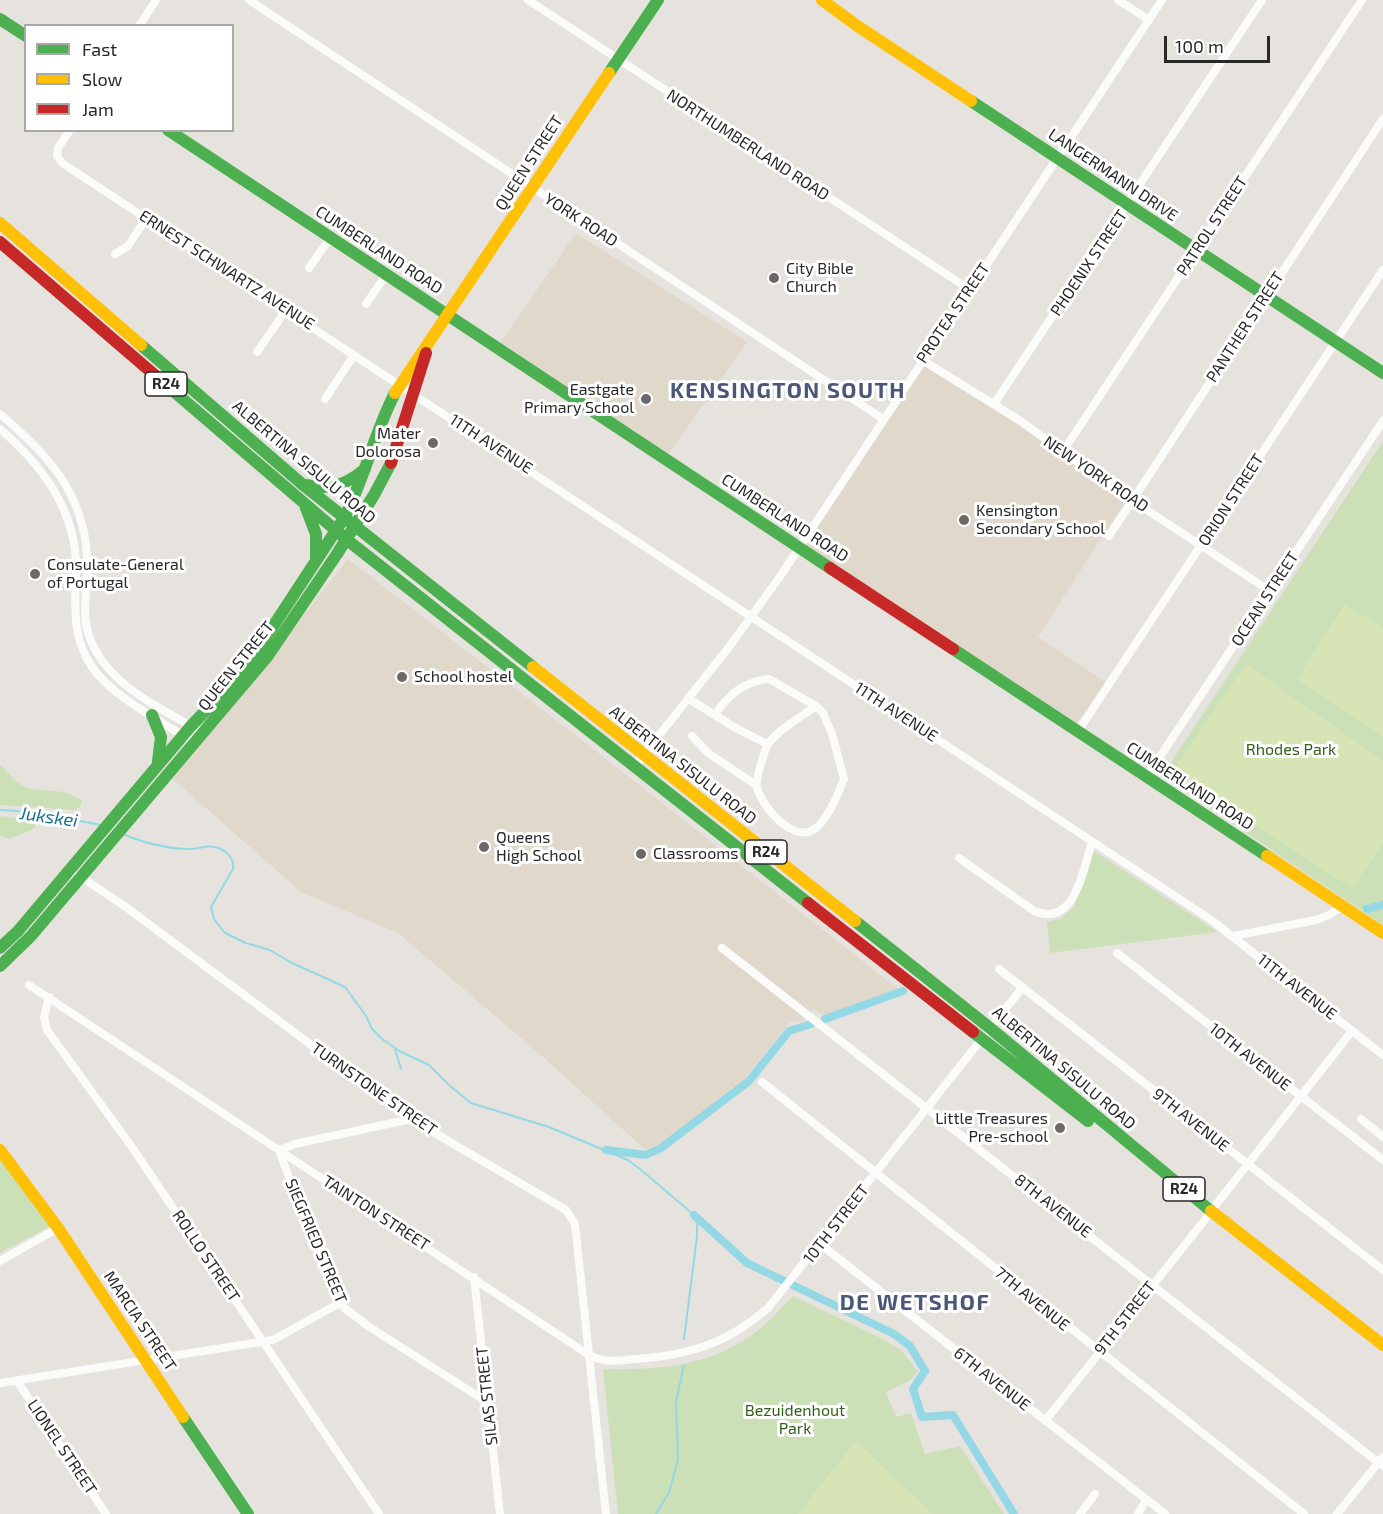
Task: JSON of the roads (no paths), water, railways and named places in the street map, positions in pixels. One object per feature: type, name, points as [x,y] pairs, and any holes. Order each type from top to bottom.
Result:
[{"type":"main road","name":"QUEEN STREET","points":[[125,814],[155,768],[244,669],[316,561],[341,535],[355,526],[393,459],[412,392],[429,344],[658,0]]},
{"type":"main road","name":"LANGERMANN DRIVE","points":[[820,1],[1383,373]]},
{"type":"main road","points":[[0,19],[24,35]]},
{"type":"main road","name":"CUMBERLAND ROAD","points":[[171,132],[1383,933]]},
{"type":"main road","name":"ALBERTINA SISULU ROAD","points":[[0,223],[302,484],[643,755],[1383,1356]]},
{"type":"main road","name":"ALBERTINA SISULU ROAD","points":[[0,242],[300,497],[341,535],[633,767],[986,1033]]},
{"type":"main road","name":"QUEEN STREET","points":[[0,948],[68,873],[97,848],[125,814],[199,738],[270,652],[341,535],[344,518],[356,495],[384,414],[399,384],[418,355],[429,344]]},
{"type":"main road","points":[[302,484],[314,488],[333,488],[346,483],[365,470]]},
{"type":"main road","points":[[300,497],[315,525],[316,561]]},
{"type":"main road","points":[[152,715],[160,728],[162,737],[155,768]]},
{"type":"main road","name":"QUEEN STREET","points":[[0,966],[32,936],[81,877],[97,848]]},
{"type":"main road","name":"MARCIA STREET","points":[[0,1150],[57,1228],[248,1514]]},
{"type":"main road","name":"ALBERTINA SISULU ROAD","points":[[1209,1214],[1383,1345]]},
{"type":"street","points":[[141,24],[156,0]]},
{"type":"street","name":"YORK ROAD","points":[[249,0],[884,419]]},
{"type":"street","name":"NORTHUMBERLAND ROAD","points":[[528,0],[969,290]]},
{"type":"street","points":[[1118,0],[1149,20]]},
{"type":"street","name":"PROTEA STREET","points":[[633,767],[689,699],[751,617],[1162,0]]},
{"type":"street","name":"PHOENIX STREET","points":[[994,404],[1262,0]]},
{"type":"street","name":"PATROL STREET","points":[[1062,453],[1362,0]]},
{"type":"street","name":"PANTHER STREET","points":[[1109,536],[1383,119]]},
{"type":"street","name":"ERNEST SCHWARTZ AVENUE","points":[[69,132],[58,148],[57,154],[62,163],[399,384]]},
{"type":"street","points":[[115,254],[128,246],[147,217]]},
{"type":"street","points":[[309,268],[330,238]]},
{"type":"street","name":"ORION STREET","points":[[1078,731],[1383,270]]},
{"type":"street","points":[[366,304],[386,274]]},
{"type":"street","points":[[257,352],[286,310]]},
{"type":"street","points":[[325,399],[354,355]]},
{"type":"street","name":"NEW YORK ROAD","points":[[922,360],[994,404],[1062,453],[1270,591]]},
{"type":"street","name":"11TH AVENUE","points":[[399,384],[1233,936],[1383,1055]]},
{"type":"street","points":[[0,414],[40,449],[62,477],[81,520],[87,559],[84,618],[95,648],[104,662],[123,682],[199,738]]},
{"type":"street","name":"OCEAN STREET","points":[[1147,776],[1383,421]]},
{"type":"street","points":[[0,429],[50,481],[67,517],[76,563],[76,633],[92,667],[110,686],[152,715],[187,730]]},
{"type":"street","points":[[11,438],[18,430]]},
{"type":"street","points":[[692,736],[708,753],[756,784],[772,816],[803,833],[809,832],[823,822],[844,779],[832,734],[823,713],[816,706],[772,680],[765,679],[731,694],[715,715]]},
{"type":"street","points":[[689,699],[767,744]]},
{"type":"street","points":[[756,784],[767,744],[816,706]]},
{"type":"street","points":[[958,858],[1034,911],[1048,915],[1064,909],[1072,900],[1092,842]]},
{"type":"street","name":"TURNSTONE STREET","points":[[68,873],[81,877],[132,912],[411,1119],[570,1213],[576,1232],[590,1355]]},
{"type":"street","points":[[1233,936],[1316,920],[1343,906]]},
{"type":"street","name":"8TH AVENUE","points":[[722,948],[1381,1462]]},
{"type":"street","name":"10TH AVENUE","points":[[1118,953],[1383,1160]]},
{"type":"street","name":"9TH AVENUE","points":[[999,969],[1383,1270]]},
{"type":"street","name":"TAINTON STREET","points":[[29,985],[590,1355]]},
{"type":"street","name":"10TH STREET","points":[[590,1355],[606,1361],[632,1360],[674,1355],[704,1348],[749,1324],[768,1308],[1023,987]]},
{"type":"street","name":"ROLLO STREET","points":[[49,997],[44,1017],[47,1030],[134,1150],[379,1514]]},
{"type":"street","name":"9TH STREET","points":[[1045,1421],[1352,1031]]},
{"type":"street","name":"7TH AVENUE","points":[[762,1082],[1304,1514]]},
{"type":"street","points":[[279,1150],[295,1144],[411,1119]]},
{"type":"street","points":[[1361,1119],[1383,1137]]},
{"type":"street","name":"SIEGFRIED STREET","points":[[279,1150],[340,1303],[358,1320],[487,1402]]},
{"type":"street","points":[[0,1261],[57,1228]]},
{"type":"street","name":"6TH AVENUE","points":[[820,1244],[1165,1514]]},
{"type":"street","name":"SILAS STREET","points":[[474,1277],[500,1514]]},
{"type":"street","points":[[0,1383],[264,1342],[290,1332],[340,1303]]},
{"type":"street","points":[[590,1355],[606,1514]]},
{"type":"street","name":"LIONEL STREET","points":[[17,1381],[106,1514]]},
{"type":"street","points":[[1336,1514],[1381,1462]]},
{"type":"street","points":[[1080,1514],[1095,1494]]},
{"type":"street","points":[[1138,1514],[1146,1500]]},
{"type":"waterway","name":"Jukskei","points":[[0,810],[32,812],[101,825]]},
{"type":"waterway","points":[[123,834],[165,847],[182,849],[211,847],[225,852],[231,858],[233,869],[211,907],[214,919],[225,933],[246,943],[270,950],[290,962],[345,987],[366,1016],[372,1029],[382,1039],[401,1052],[429,1065],[471,1103],[549,1127],[628,1160],[694,1215],[697,1236],[684,1339]]},
{"type":"waterway","points":[[1367,909],[1383,905]]},
{"type":"waterway","points":[[825,1019],[903,991]]},
{"type":"waterway","points":[[606,1150],[646,1155],[661,1148],[749,1081],[789,1031],[811,1024]]},
{"type":"waterway","points":[[395,1049],[401,1069]]},
{"type":"waterway","points":[[694,1215],[747,1263],[894,1334],[910,1346],[925,1371],[913,1389],[922,1417],[953,1415],[1014,1514]]},
{"type":"waterway","points":[[656,1514],[669,1492],[678,1460],[676,1402],[684,1365]]},
{"type":"place","name":"City Bible Church","points":[[774,278]]},
{"type":"place","name":"Eastgate Primary School","points":[[646,399]]},
{"type":"place","name":"Mater Dolorosa","points":[[433,443]]},
{"type":"place","name":"Kensington Secondary School","points":[[964,520]]},
{"type":"place","name":"Consulate-General of Portugal","points":[[35,574]]},
{"type":"place","name":"School hostel","points":[[402,677]]},
{"type":"place","name":"Queens High School","points":[[484,847]]},
{"type":"place","name":"Classrooms","points":[[641,854]]},
{"type":"place","name":"Little Treasures Pre-school","points":[[1060,1128]]},
{"type":"district","name":"KENSINGTON SOUTH","points":[[788,391]]},
{"type":"district","name":"DE WETSHOF","points":[[915,1303]]},
{"type":"park label","name":"Rhodes Park","points":[[1291,750]]},
{"type":"park label","name":"Bezuidenhout Park","points":[[795,1420]]}]
